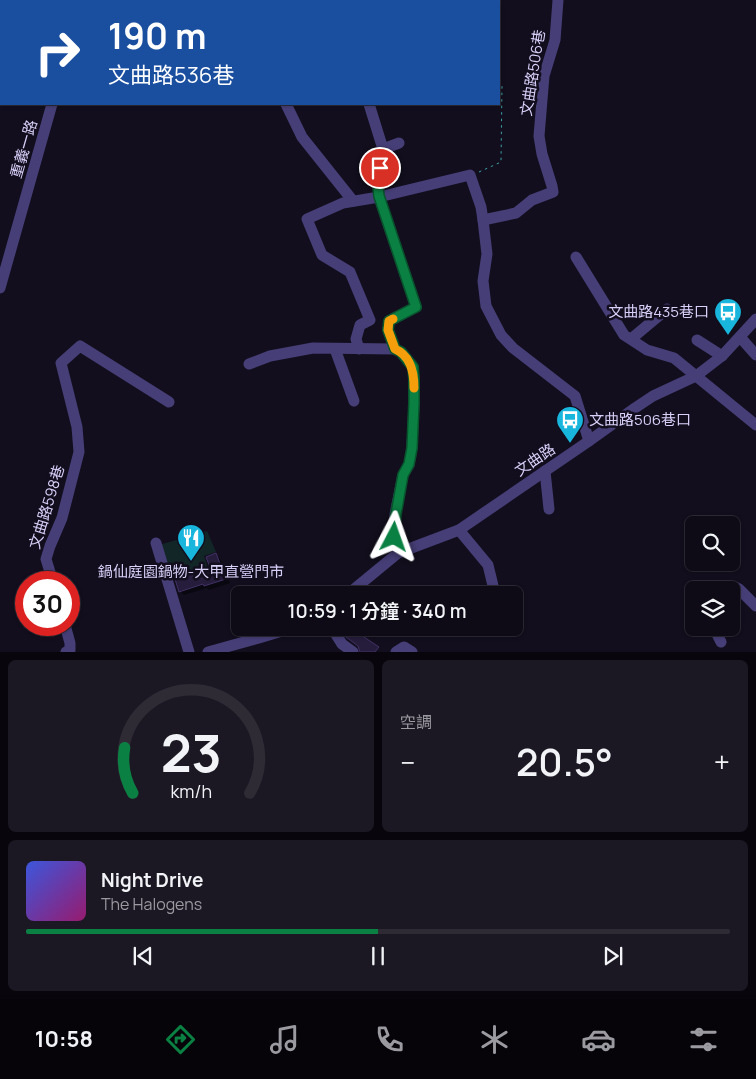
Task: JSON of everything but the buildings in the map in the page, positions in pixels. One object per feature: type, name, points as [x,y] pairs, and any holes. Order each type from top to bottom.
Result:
[{"type":"street","name":"文曲路506巷","points":[[483,220],[516,213],[532,200],[553,192],[539,136],[544,76],[555,40],[558,0]]},
{"type":"street","name":"重義一路","points":[[0,288],[52,105]]},
{"type":"street","points":[[286,105],[302,137],[353,201]]},
{"type":"street","points":[[369,105],[383,149],[378,186],[379,196],[416,307],[389,321],[388,330],[395,349]]},
{"type":"street","points":[[383,149],[399,143]]},
{"type":"street","points":[[359,349],[356,339],[360,325],[370,320],[350,272],[322,255],[307,219],[343,203],[470,175],[481,207],[483,220],[487,254],[484,281],[486,306],[501,335],[513,348],[575,396],[589,441]]},
{"type":"street","points":[[576,257],[627,337]]},
{"type":"street","points":[[627,337],[667,309]]},
{"type":"street","name":"文曲路","points":[[357,586],[398,552],[459,530],[653,396],[696,376],[722,356],[756,319]]},
{"type":"street","points":[[610,324],[647,350],[674,358],[756,425]]},
{"type":"street","points":[[740,337],[756,355]]},
{"type":"street","points":[[697,340],[722,356]]},
{"type":"street","name":"文曲路598巷","points":[[49,571],[46,559],[62,518],[79,452],[77,427],[61,363],[80,346],[169,402]]},
{"type":"street","points":[[249,364],[270,356],[313,348],[395,349],[401,352],[413,367],[412,448],[409,464],[403,475],[396,514],[394,537],[398,552]]},
{"type":"street","points":[[335,349],[354,401]]},
{"type":"street","points":[[544,471],[548,509]]},
{"type":"street","points":[[459,530],[488,565],[493,586]]},
{"type":"street","points":[[156,543],[189,652]]},
{"type":"street","points":[[740,590],[756,606]]},
{"type":"street","points":[[66,652],[70,650],[68,636]]},
{"type":"street","points":[[208,652],[266,636]]},
{"type":"street","points":[[337,636],[342,644],[353,652]]},
{"type":"street","points":[[718,636],[721,642]]},
{"type":"street","points":[[396,652],[404,647],[412,652]]},
{"type":"path","points":[[470,175],[501,162],[502,85]]},
{"type":"green space","points":[[207,531],[216,552],[204,556],[208,569],[197,572],[186,569],[167,571],[159,545]]},
{"type":"slow traffic","points":[[393,319],[389,321],[388,330],[395,349],[401,352],[413,367],[414,388]]},
{"type":"place","name":"文曲路435巷口","points":[[728,336]]},
{"type":"place","name":"文曲路506巷口","points":[[570,444]]},
{"type":"place","name":"鍋仙庭園鍋物-大甲直營門市","points":[[191,562]]},
{"type":"route","points":[[380,168],[379,196],[416,307],[389,321],[388,330],[395,349],[401,352],[413,367],[414,379],[412,448],[409,464],[403,475],[394,537]]}]
